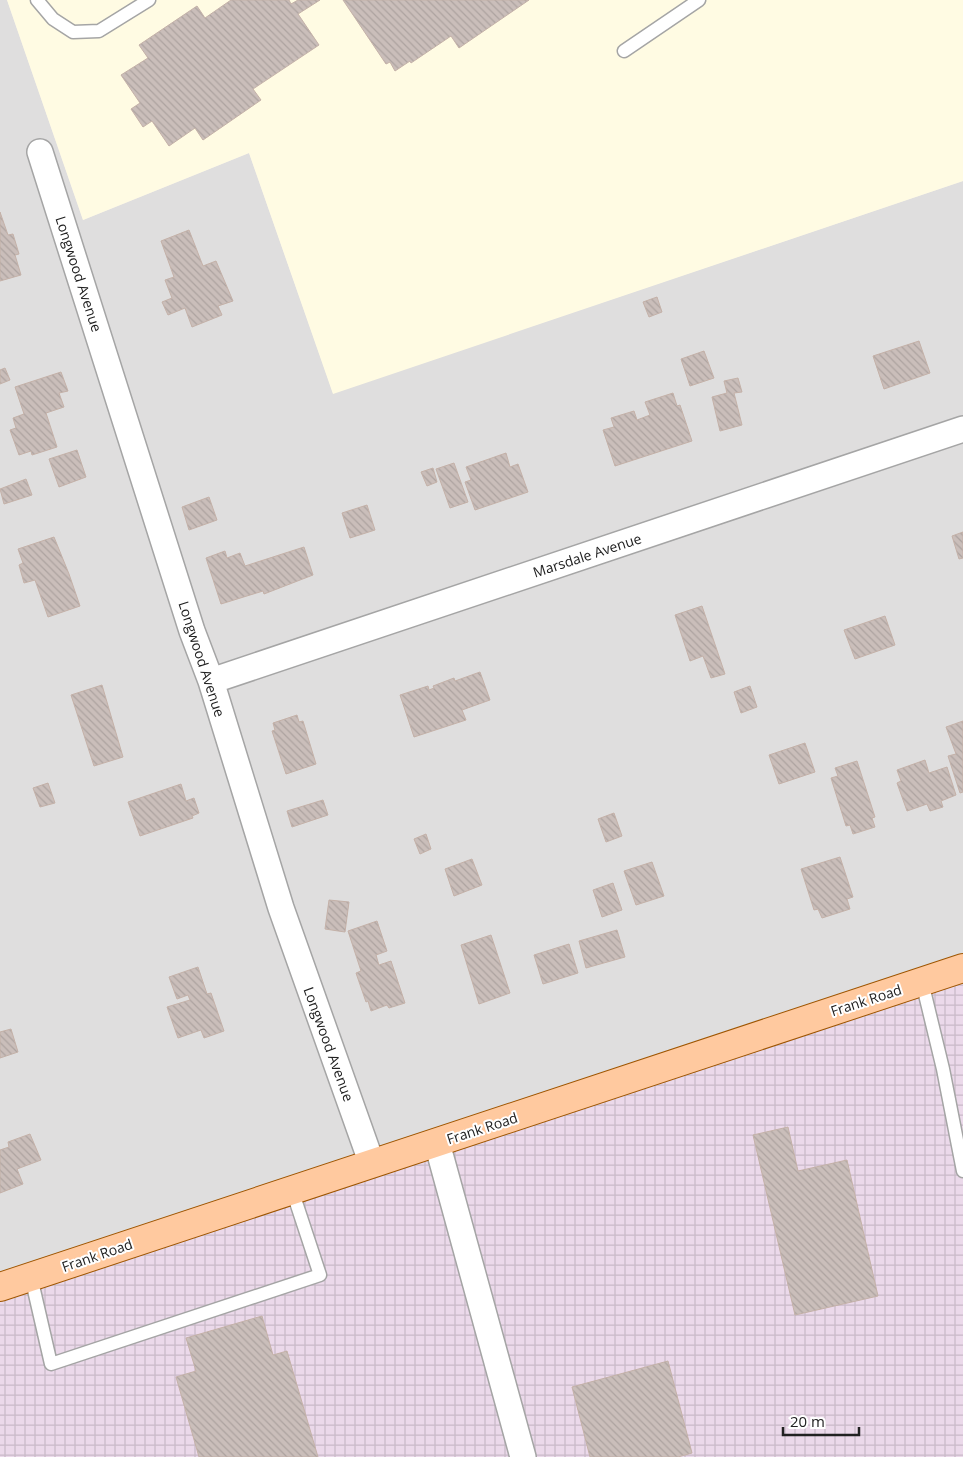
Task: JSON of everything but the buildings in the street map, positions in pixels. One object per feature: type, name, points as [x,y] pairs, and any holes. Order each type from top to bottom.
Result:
[{"type":"main road","name":"Frank Road","points":[[0,1287],[963,968]]},
{"type":"street","name":"Longwood Avenue","points":[[40,152],[281,908],[372,1164]]},
{"type":"street","name":"Marsdale Avenue","points":[[210,681],[963,429]]},
{"type":"street","points":[[437,1143],[524,1457]]},
{"type":"lane","points":[[36,0],[53,19],[74,32],[100,31],[149,0]]},
{"type":"lane","points":[[624,51],[699,0]]},
{"type":"lane","points":[[922,982],[943,1069],[963,1171]]},
{"type":"lane","points":[[31,1277],[51,1364],[320,1275],[292,1190]]},
{"type":"shaded area","points":[[0,0],[7,0],[83,220],[249,153],[333,393],[963,181],[963,963],[0,1288]]},
{"type":"shaded area","points":[[7,0],[963,0],[963,181],[333,394],[249,153],[83,220]]},
{"type":"shaded area","points":[[963,963],[963,1457],[0,1457],[0,1288]]}]
